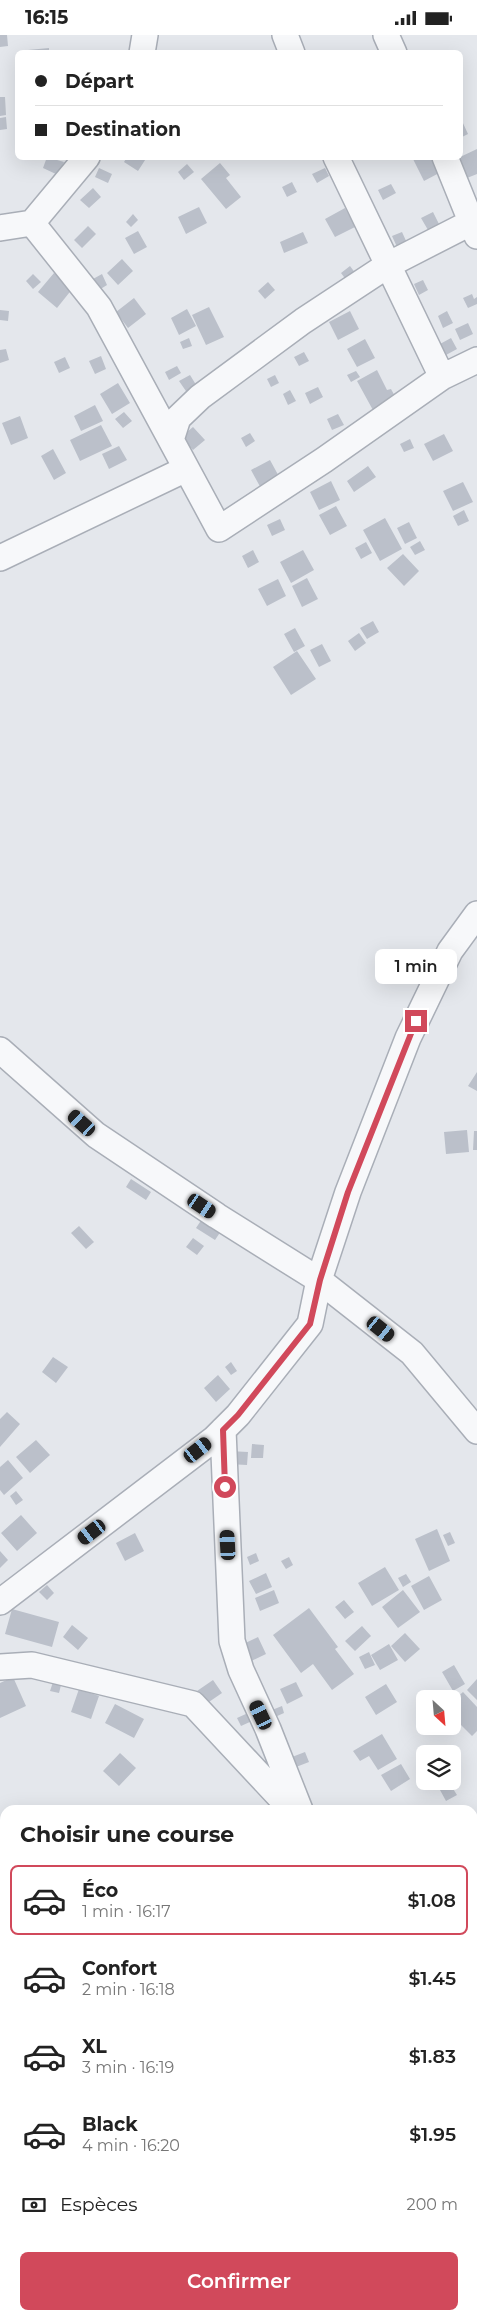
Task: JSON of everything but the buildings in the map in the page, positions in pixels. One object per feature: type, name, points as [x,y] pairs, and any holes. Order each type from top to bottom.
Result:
[{"type":"street","points":[[142,50],[145,35]]},
{"type":"street","points":[[285,35],[291,50]]},
{"type":"street","points":[[386,35],[393,50]]},
{"type":"street","points":[[0,228],[32,223],[84,160]]},
{"type":"street","points":[[337,160],[442,377]]},
{"type":"street","points":[[170,440],[178,419],[200,397],[303,321],[388,265],[474,229],[446,160]]},
{"type":"street","points":[[32,223],[99,307],[219,529],[324,460],[442,377],[477,360]]},
{"type":"street","points":[[0,558],[186,469]]},
{"type":"street","points":[[0,1603],[223,1430],[238,1415],[310,1324],[320,1280],[348,1192],[408,1038],[450,951],[477,914]]},
{"type":"street","points":[[0,1050],[96,1135],[217,1216],[320,1280],[412,1353],[477,1431]]},
{"type":"street","points":[[223,1430],[232,1641],[240,1670],[268,1729],[298,1805]]},
{"type":"street","points":[[0,1667],[32,1665],[193,1704],[287,1805]]},
{"type":"route","points":[[225,1487],[223,1430],[238,1415],[310,1324],[320,1280],[348,1192],[416,1021]]}]
